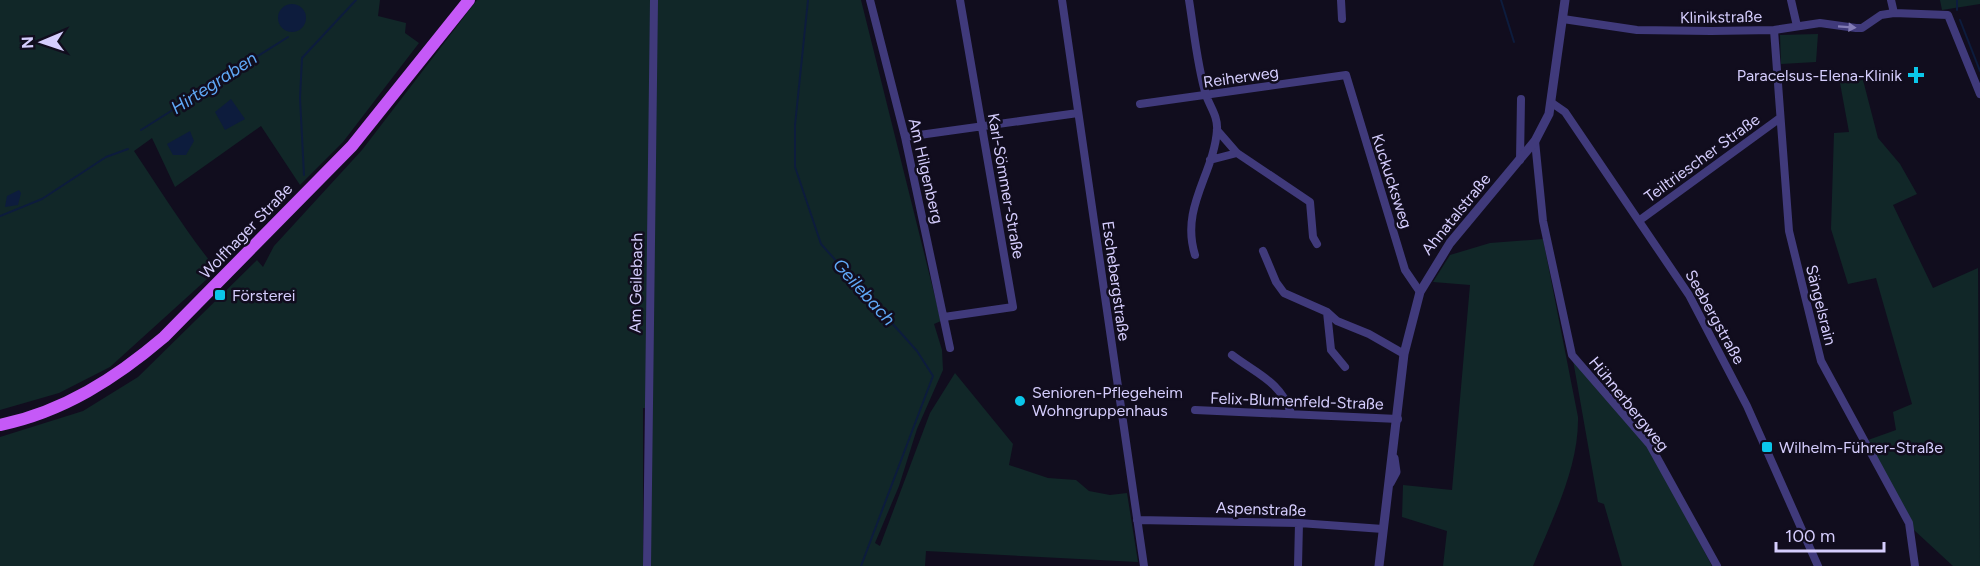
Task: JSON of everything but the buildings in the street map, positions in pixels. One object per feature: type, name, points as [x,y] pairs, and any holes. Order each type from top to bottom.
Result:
[{"type":"main road","name":"Wolfhager Straße","points":[[0,425],[35,416],[98,387],[136,361],[164,337],[352,146],[469,0]]},
{"type":"street","name":"Am Geilebach","points":[[647,566],[654,0]]},
{"type":"street","name":"Am Hilgenberg","points":[[870,0],[905,137],[950,348]]},
{"type":"street","name":"Karl-Sömmer-Straße","points":[[944,317],[1013,307],[960,0]]},
{"type":"street","name":"Eschebergstraße","points":[[1062,0],[1144,566]]},
{"type":"street","points":[[1189,0],[1206,96],[1215,114],[1217,130],[1210,160],[1193,204],[1191,233],[1195,255]]},
{"type":"street","points":[[1341,0],[1342,19]]},
{"type":"street","name":"Ahnatalstraße","points":[[1380,566],[1390,483],[1396,472],[1394,458],[1404,354],[1420,292],[1450,243],[1535,141],[1552,103],[1565,0]]},
{"type":"street","points":[[1791,0],[1797,26]]},
{"type":"street","points":[[1891,0],[1894,13]]},
{"type":"street","name":"Klinikstraße","points":[[1563,19],[1637,30],[1774,30],[1820,23],[1862,28],[1881,15],[1894,13],[1948,15],[1980,94]]},
{"type":"street","name":"Sängelsrain","points":[[1774,30],[1789,231],[1821,361],[1909,523],[1915,566]]},
{"type":"street","name":"Reiherweg","points":[[1140,104],[1346,75]]},
{"type":"street","name":"Kuckucksweg","points":[[1346,75],[1406,270],[1420,292]]},
{"type":"street","points":[[1520,160],[1521,99]]},
{"type":"street","name":"Seebergstraße","points":[[1552,103],[1565,112],[1640,220],[1689,296],[1716,343],[1747,406],[1818,566]]},
{"type":"street","points":[[905,137],[1078,113]]},
{"type":"street","name":"Teiltriescher Straße","points":[[1640,220],[1780,118]]},
{"type":"street","points":[[1217,130],[1237,153],[1310,201],[1313,237],[1317,244]]},
{"type":"street","name":"Hühnerbergweg","points":[[1535,141],[1543,221],[1572,355],[1650,445],[1717,566]]},
{"type":"street","points":[[1210,160],[1237,153]]},
{"type":"street","points":[[1263,251],[1276,282],[1284,293],[1327,312],[1337,321],[1369,334],[1404,354]]},
{"type":"street","points":[[1327,312],[1331,350],[1345,367]]},
{"type":"street","points":[[1232,355],[1270,380],[1286,398],[1291,413]]},
{"type":"street","name":"Felix-Blumenfeld-Straße","points":[[1195,411],[1398,419]]},
{"type":"street","name":"Aspenstraße","points":[[1137,520],[1299,523],[1383,529]]},
{"type":"street","points":[[1298,566],[1299,523]]},
{"type":"green space","points":[[0,0],[380,0],[378,16],[406,23],[405,33],[419,43],[343,142],[300,185],[261,126],[175,187],[152,138],[134,151],[184,226],[217,270],[110,367],[59,393],[0,410]]},
{"type":"green space","points":[[477,0],[861,0],[941,321],[934,324],[942,350],[943,370],[917,429],[899,486],[875,543],[880,546],[930,413],[955,373],[1013,444],[1009,465],[1048,478],[1076,480],[1089,491],[1110,495],[1127,493],[1138,562],[926,551],[925,566],[650,566],[651,408],[643,408],[643,566],[0,566],[0,437],[83,411],[138,377],[257,260],[263,267],[274,246],[362,150]]},
{"type":"green space","points":[[1940,0],[1980,0],[1980,4],[1942,10]]},
{"type":"green space","points":[[1818,34],[1816,62],[1781,64],[1780,35]]},
{"type":"green space","points":[[1863,80],[1878,138],[1900,164],[1917,194],[1893,205],[1933,288],[1978,268],[1980,566],[1953,566],[1914,530],[1868,440],[1896,430],[1893,412],[1912,404],[1876,278],[1848,284],[1831,229],[1834,133],[1849,132],[1840,83]]},
{"type":"green space","points":[[1543,239],[1578,417],[1574,455],[1569,474],[1533,566],[1443,566],[1447,531],[1402,517],[1403,485],[1452,490],[1470,285],[1433,282],[1450,255],[1490,243]]},
{"type":"green space","points":[[1573,360],[1651,450],[1712,566],[1622,566],[1604,504],[1598,502]]},
{"type":"water","points":[[292,4],[302,8],[306,18],[302,28],[292,32],[282,28],[278,18],[282,8]]},
{"type":"water","points":[[231,99],[245,119],[225,130],[215,112]]},
{"type":"water","points":[[190,131],[194,141],[186,155],[173,155],[167,144]]},
{"type":"water","points":[[19,190],[21,193],[18,205],[5,207],[7,196]]},
{"type":"waterway","points":[[304,175],[300,98],[302,58],[356,0]]},
{"type":"waterway","name":"Geilebach","points":[[808,0],[795,125],[795,167],[821,244],[917,351],[933,376],[861,566]]},
{"type":"waterway","points":[[1501,0],[1514,42]]},
{"type":"waterway","points":[[1957,0],[1957,10]]},
{"type":"waterway","points":[[1960,20],[1980,71]]},
{"type":"waterway","name":"Hirtegraben","points":[[141,130],[288,37]]},
{"type":"waterway","name":"Hirtegraben","points":[[0,216],[42,199],[106,157],[128,149]]},
{"type":"place","name":"Paracelsus-Elena-Klinik","points":[[1916,75]]},
{"type":"place","name":"Försterei","points":[[220,295]]},
{"type":"place","name":"Senioren-Pflegeheim Wohngruppenhaus","points":[[1020,401]]},
{"type":"place","name":"Wilhelm-Führer-Straße","points":[[1767,447]]}]
